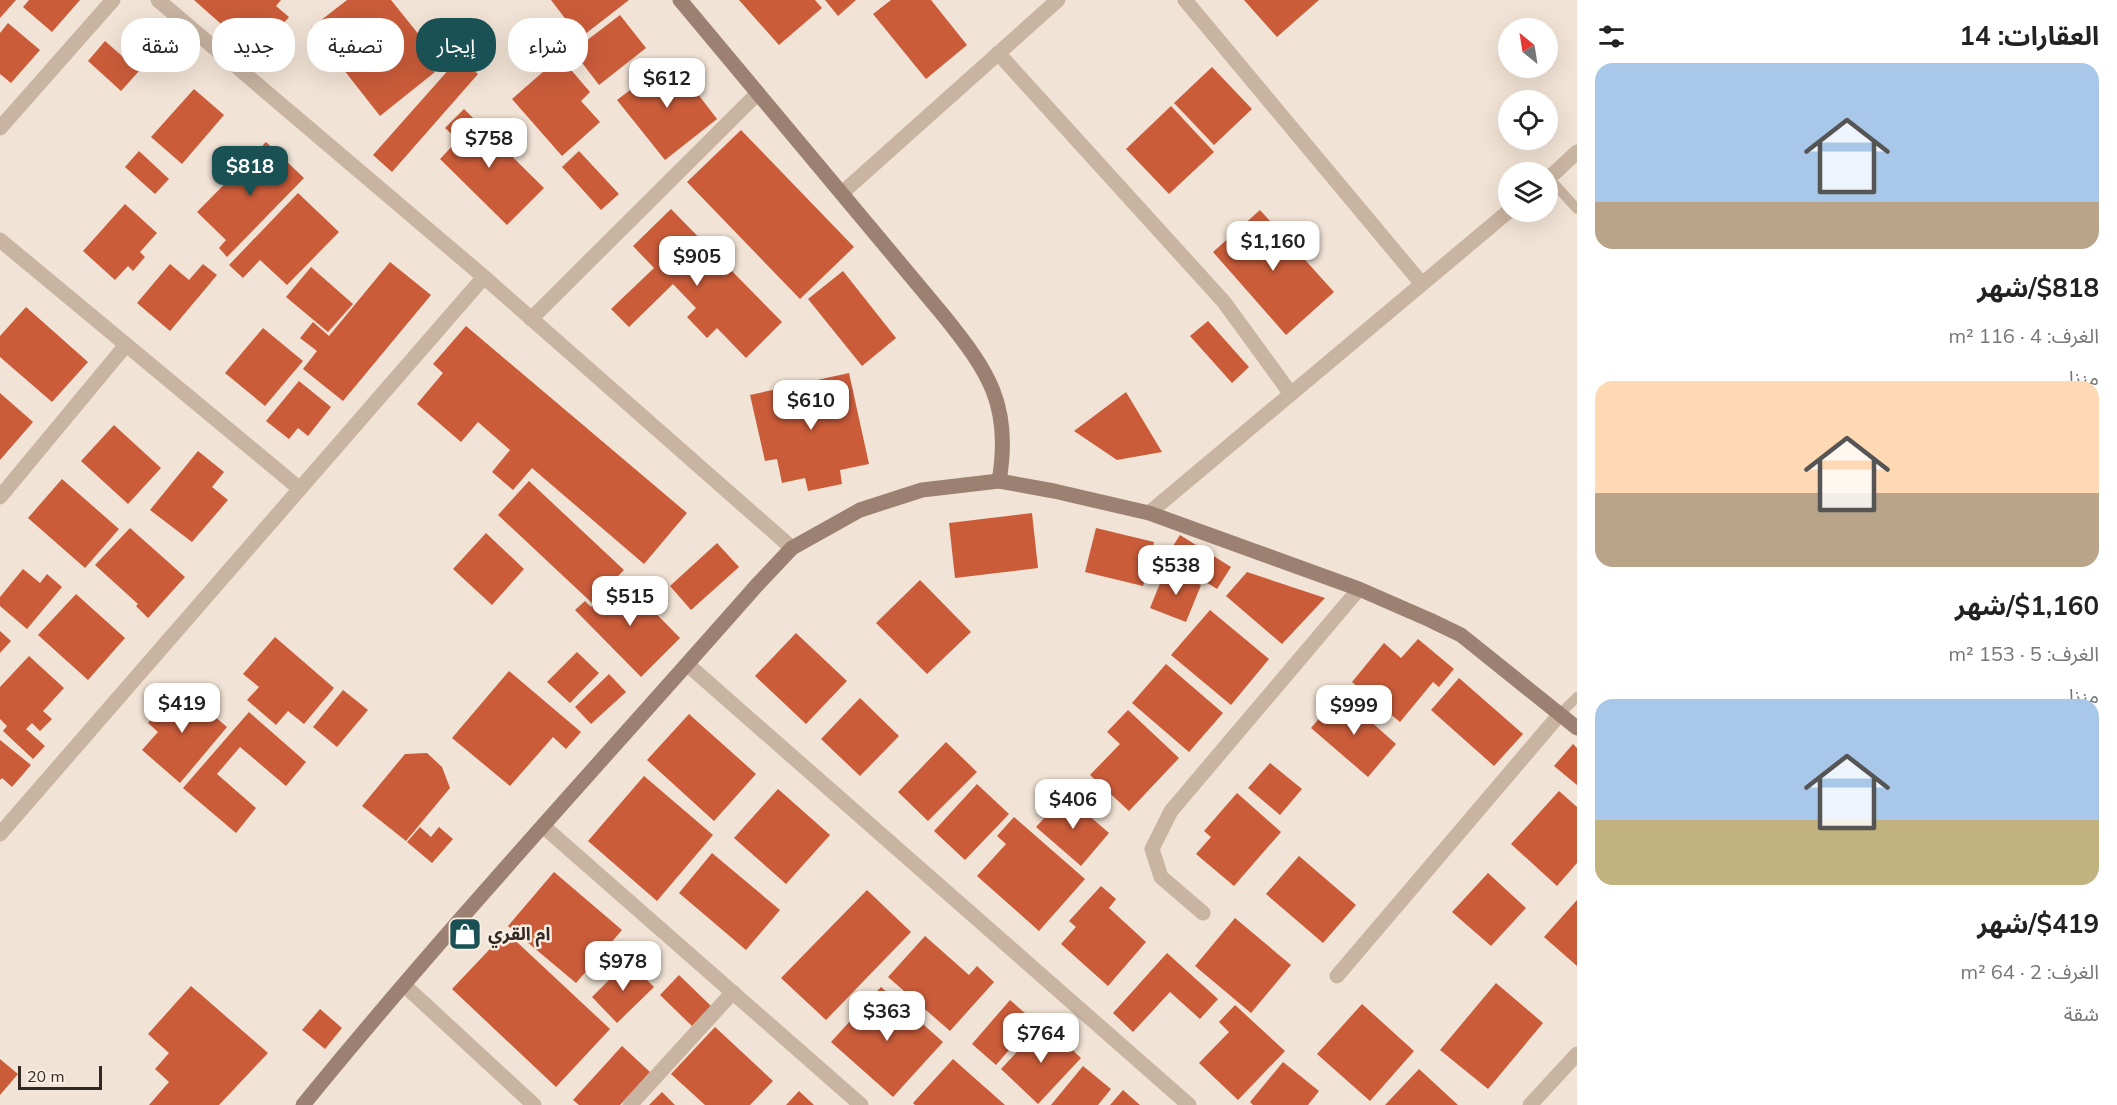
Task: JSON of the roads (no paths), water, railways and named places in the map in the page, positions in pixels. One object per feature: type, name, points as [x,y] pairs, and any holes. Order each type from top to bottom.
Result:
[{"type":"street","points":[[0,128],[113,0]]},
{"type":"street","points":[[158,0],[484,277],[792,548]]},
{"type":"street","points":[[680,0],[944,316],[985,370],[995,392],[1004,438],[999,482]]},
{"type":"street","points":[[1185,0],[1422,284]]},
{"type":"street","points":[[842,194],[1053,2]]},
{"type":"street","points":[[998,53],[1224,302],[1291,394]]},
{"type":"street","points":[[531,319],[758,93]]},
{"type":"street","points":[[1558,169],[1577,152]]},
{"type":"street","points":[[1149,513],[1498,220]]},
{"type":"street","points":[[0,240],[300,489]]},
{"type":"street","points":[[0,834],[484,277]]},
{"type":"street","points":[[0,497],[126,345]]},
{"type":"street","points":[[303,1105],[543,826],[792,548],[860,510],[922,490],[999,482],[1054,491],[1149,513],[1359,589],[1461,635],[1577,728]]},
{"type":"street","points":[[1203,913],[1161,877],[1152,849],[1171,811],[1359,589]]},
{"type":"street","points":[[687,664],[1189,1105]]},
{"type":"street","points":[[1337,976],[1560,714]]},
{"type":"street","points":[[543,826],[861,1105]]},
{"type":"street","points":[[404,985],[534,1105]]},
{"type":"street","points":[[630,1105],[733,992]]},
{"type":"street","points":[[1530,1105],[1577,1054]]},
{"type":"lane","points":[[1558,189],[1577,209]]},
{"type":"lane","points":[[1560,714],[1577,697]]},
{"type":"place","name":"ام القري","points":[[465,934]]}]
